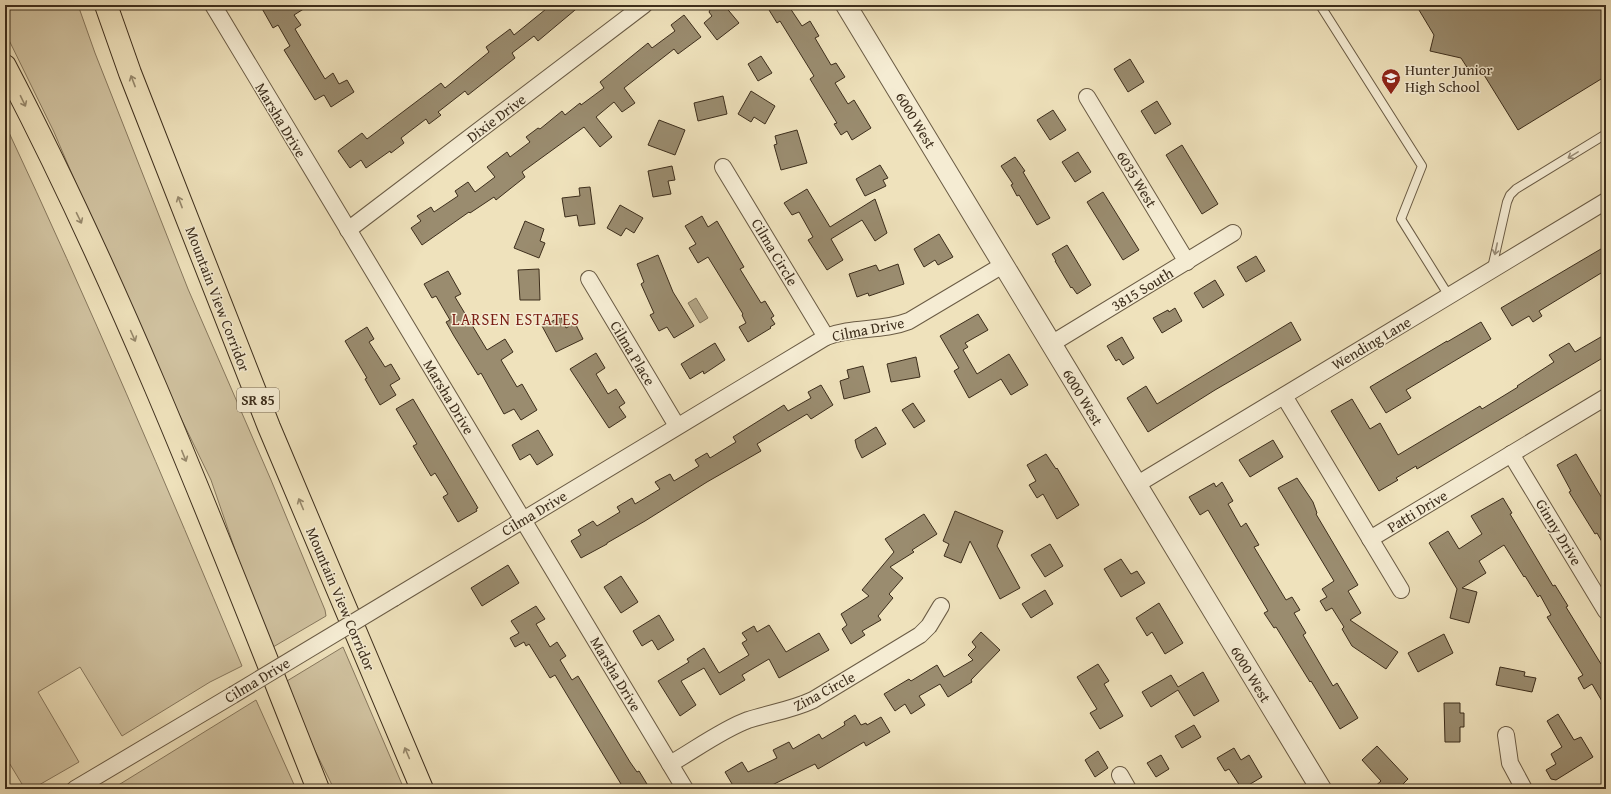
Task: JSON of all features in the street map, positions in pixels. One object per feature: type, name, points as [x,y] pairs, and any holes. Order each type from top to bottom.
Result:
[{"type":"highway","name":"Mountain View Corridor","points":[[106,5],[130,73],[269,427],[422,789]]},
{"type":"highway","points":[[5,66],[87,233],[133,334],[206,510],[318,789]]},
{"type":"street","name":"Marsha Drive","points":[[212,5],[524,519],[685,789]]},
{"type":"street","name":"Dixie Drive","points":[[348,230],[644,5]]},
{"type":"street","name":"6000 West","points":[[846,5],[1321,789]]},
{"type":"street","name":"6035 West","points":[[1087,97],[1187,262]]},
{"type":"street","name":"Cilma Circle","points":[[723,167],[826,337]]},
{"type":"street","name":"Wending Lane","points":[[1136,485],[1606,202]]},
{"type":"street","name":"3815 South","points":[[1051,344],[1233,234]]},
{"type":"street","name":"Cilma Drive","points":[[75,789],[826,337],[844,331],[892,327],[909,321],[1003,265]]},
{"type":"street","name":"Cilma Place","points":[[589,279],[678,426]]},
{"type":"street","name":"Patti Drive","points":[[1284,396],[1370,539],[1606,397]]},
{"type":"street","name":"Ginny Drive","points":[[1511,454],[1605,605]]},
{"type":"street","points":[[1370,539],[1401,590]]},
{"type":"street","name":"Zina Circle","points":[[670,764],[740,724],[755,718],[795,708],[813,700],[920,635],[929,626],[941,606]]},
{"type":"street","points":[[1506,735],[1510,763],[1524,789]]},
{"type":"street","points":[[1120,775],[1128,789]]},
{"type":"lane","points":[[1320,5],[1422,166],[1401,219],[1449,296]]},
{"type":"lane","points":[[1492,270],[1507,202],[1510,195],[1516,189],[1606,134]]},
{"type":"shaded area","points":[[5,5],[78,5],[95,53],[188,289],[271,480],[325,610],[326,616],[268,650],[259,619],[211,480],[142,338],[54,132],[5,32]]},
{"type":"shaded area","points":[[5,124],[67,259],[185,530],[242,666],[210,682],[122,736],[80,667],[38,692],[79,762],[32,789],[25,789],[5,756]]},
{"type":"shaded area","points":[[696,298],[708,318],[700,323],[688,303]]},
{"type":"shaded area","points":[[343,647],[404,789],[334,789],[282,684]]},
{"type":"shaded area","points":[[256,700],[296,789],[112,789]]},
{"type":"building","points":[[260,5],[310,5],[294,15],[301,25],[295,29],[325,79],[333,73],[339,84],[347,80],[354,92],[331,107],[324,95],[315,100],[284,50],[290,46],[278,25],[273,28]]},
{"type":"building","points":[[551,5],[581,5],[538,41],[534,36],[512,53],[515,58],[468,95],[465,91],[438,112],[441,115],[429,124],[426,119],[401,138],[404,143],[391,153],[390,151],[366,168],[361,160],[350,168],[338,151],[362,133],[367,139],[441,83],[445,88],[489,52],[486,47],[510,29],[514,35]]},
{"type":"building","points":[[706,5],[724,5],[739,23],[717,40],[704,23],[712,16]]},
{"type":"building","points":[[766,5],[788,5],[802,26],[810,21],[819,36],[815,38],[831,65],[836,63],[845,77],[835,83],[848,104],[854,100],[871,128],[852,140],[847,131],[841,135],[834,124],[837,123],[810,79],[814,76],[780,21],[777,23]]},
{"type":"building","points":[[1416,5],[1602,5],[1606,11],[1606,76],[1518,130],[1481,70],[1472,75],[1461,58],[1430,51],[1434,35]]},
{"type":"building","points":[[684,15],[701,37],[678,54],[674,49],[624,88],[635,103],[622,112],[614,102],[596,117],[612,137],[600,147],[584,127],[522,172],[525,177],[496,200],[494,197],[470,213],[469,212],[422,245],[411,228],[421,221],[417,216],[431,207],[434,212],[458,196],[455,191],[468,182],[475,192],[495,177],[487,167],[507,152],[510,157],[530,142],[526,137],[538,128],[540,129],[562,111],[565,115],[580,103],[581,105],[604,88],[600,82],[648,43],[652,48],[675,31],[671,25]]},
{"type":"building","points":[[761,56],[772,73],[758,81],[748,64]]},
{"type":"building","points":[[1130,59],[1144,82],[1128,92],[1114,69]]},
{"type":"building","points":[[751,91],[775,106],[765,124],[754,117],[751,122],[738,114]]},
{"type":"building","points":[[723,96],[727,114],[698,121],[694,103]]},
{"type":"building","points":[[1157,101],[1171,124],[1155,134],[1141,111]]},
{"type":"building","points":[[1053,110],[1066,130],[1050,140],[1037,120]]},
{"type":"building","points":[[659,120],[685,130],[675,155],[648,145]]},
{"type":"building","points":[[797,130],[807,163],[781,170],[774,145],[777,144],[775,136]]},
{"type":"building","points":[[1182,145],[1218,204],[1202,214],[1166,155]]},
{"type":"building","points":[[1078,152],[1091,172],[1075,182],[1062,162]]},
{"type":"building","points":[[1015,157],[1025,171],[1023,172],[1050,218],[1037,225],[1019,195],[1017,196],[1011,185],[1013,184],[1001,166]]},
{"type":"building","points":[[880,165],[888,178],[883,180],[886,186],[865,196],[856,179]]},
{"type":"building","points":[[672,166],[675,180],[668,181],[671,194],[653,197],[648,171]]},
{"type":"building","points":[[590,187],[595,224],[579,226],[577,215],[565,217],[562,198],[580,196],[579,188]]},
{"type":"building","points":[[807,189],[830,227],[875,199],[887,233],[875,241],[862,220],[831,239],[843,260],[827,270],[808,240],[813,237],[799,212],[792,215],[784,203]]},
{"type":"building","points":[[1103,192],[1139,250],[1123,260],[1087,202]]},
{"type":"building","points":[[620,205],[643,218],[634,233],[626,228],[621,236],[607,228]]},
{"type":"building","points":[[702,216],[708,227],[717,221],[744,267],[740,269],[761,303],[765,301],[774,316],[771,318],[775,324],[770,327],[771,328],[748,342],[739,327],[746,323],[742,315],[743,314],[708,257],[698,263],[689,248],[696,244],[685,226]]},
{"type":"building","points":[[525,221],[544,229],[540,241],[545,243],[539,258],[514,248]]},
{"type":"building","points":[[939,234],[953,257],[938,265],[935,260],[924,267],[914,249]]},
{"type":"building","points":[[1067,245],[1091,285],[1077,294],[1072,287],[1071,288],[1052,254]]},
{"type":"building","points":[[1606,246],[1606,270],[1539,311],[1542,316],[1533,322],[1529,316],[1512,326],[1501,308]]},
{"type":"building","points":[[658,255],[673,292],[694,326],[674,338],[667,327],[659,331],[650,315],[654,313],[641,284],[644,282],[637,264]]},
{"type":"building","points":[[1256,256],[1265,271],[1246,282],[1237,267]]},
{"type":"building","points":[[898,264],[904,284],[869,296],[868,293],[857,297],[849,274],[876,265],[879,271]]},
{"type":"building","points":[[539,269],[540,300],[520,300],[518,270]]},
{"type":"building","points":[[448,271],[461,294],[455,297],[487,350],[505,339],[513,352],[501,360],[517,387],[522,384],[537,410],[521,420],[514,409],[504,414],[481,373],[478,375],[454,336],[446,322],[450,320],[436,296],[432,298],[424,284]]},
{"type":"building","points":[[1215,280],[1224,295],[1203,308],[1194,293]]},
{"type":"building","points":[[1175,308],[1182,321],[1162,333],[1153,318]]},
{"type":"building","points":[[978,314],[988,330],[965,343],[968,347],[963,350],[977,374],[1009,354],[1028,385],[1011,395],[1001,379],[969,398],[954,371],[959,368],[940,336]]},
{"type":"building","points":[[561,317],[566,328],[575,323],[583,339],[556,352],[542,326]]},
{"type":"building","points":[[1291,322],[1301,340],[1215,390],[1148,432],[1127,398],[1146,386],[1157,404]]},
{"type":"building","points":[[1481,322],[1491,339],[1406,390],[1411,398],[1386,413],[1370,387]]},
{"type":"building","points":[[367,327],[374,339],[369,342],[385,367],[391,364],[400,379],[390,385],[396,395],[380,405],[365,379],[367,378],[345,341]]},
{"type":"building","points":[[1606,334],[1606,356],[1417,469],[1416,466],[1396,478],[1398,480],[1379,491],[1331,411],[1352,399],[1370,429],[1380,423],[1398,455],[1480,406],[1482,409],[1518,387],[1517,386],[1554,362],[1549,355],[1569,343],[1575,352]]},
{"type":"building","points":[[1122,337],[1134,358],[1123,365],[1119,359],[1116,361],[1107,346]]},
{"type":"building","points":[[715,343],[725,360],[704,374],[703,371],[690,379],[681,364]]},
{"type":"building","points":[[596,353],[605,368],[596,374],[608,394],[616,389],[625,403],[619,407],[626,417],[609,428],[570,369]]},
{"type":"building","points":[[916,357],[920,377],[891,382],[887,364]]},
{"type":"building","points":[[863,366],[870,392],[844,399],[840,381],[849,378],[847,370]]},
{"type":"building","points":[[821,385],[833,405],[811,419],[807,414],[757,444],[761,451],[707,482],[607,544],[581,558],[571,541],[581,535],[578,530],[593,521],[597,526],[620,512],[617,507],[632,498],[635,504],[660,489],[655,482],[670,474],[674,481],[699,466],[695,460],[707,453],[710,458],[736,442],[733,437],[784,405],[788,411],[811,398],[808,392]]},
{"type":"building","points":[[413,399],[478,508],[476,509],[477,511],[458,522],[443,497],[448,494],[435,473],[431,476],[413,446],[417,444],[396,409]]},
{"type":"building","points":[[913,403],[925,421],[914,428],[902,410]]},
{"type":"building","points":[[876,427],[886,444],[862,458],[855,440]]},
{"type":"building","points":[[538,430],[553,455],[537,465],[530,454],[520,460],[512,445]]},
{"type":"building","points":[[1273,440],[1283,457],[1250,477],[1239,460]]},
{"type":"building","points":[[1046,454],[1056,469],[1057,468],[1079,505],[1057,519],[1043,494],[1037,498],[1029,485],[1036,481],[1027,465]]},
{"type":"building","points":[[1576,454],[1606,505],[1606,549],[1569,492],[1571,491],[1557,465]]},
{"type":"building","points":[[1297,478],[1313,502],[1317,513],[1316,514],[1358,585],[1348,591],[1361,613],[1350,620],[1398,652],[1386,669],[1352,646],[1342,629],[1344,627],[1332,608],[1326,611],[1320,601],[1327,597],[1322,589],[1334,581],[1278,488]]},
{"type":"building","points":[[1222,482],[1233,501],[1228,504],[1241,527],[1246,523],[1259,545],[1254,547],[1286,600],[1292,597],[1300,610],[1294,613],[1306,633],[1303,635],[1333,686],[1337,683],[1358,718],[1340,729],[1276,627],[1274,628],[1264,613],[1268,611],[1208,510],[1200,515],[1189,497],[1214,483],[1216,487]]},
{"type":"building","points":[[1503,498],[1512,513],[1510,514],[1553,586],[1555,585],[1568,606],[1566,607],[1606,670],[1606,708],[1592,684],[1584,689],[1578,678],[1583,675],[1547,617],[1551,615],[1540,595],[1538,597],[1504,545],[1479,561],[1486,573],[1462,588],[1477,592],[1469,623],[1450,618],[1457,589],[1429,543],[1448,531],[1459,549],[1482,534],[1471,516]]},
{"type":"building","points":[[955,511],[1003,531],[997,546],[1020,588],[1000,599],[970,541],[961,563],[944,556],[949,544],[943,541]]},
{"type":"building","points":[[924,514],[937,534],[912,550],[914,552],[890,567],[903,578],[889,594],[893,598],[878,616],[881,620],[862,631],[865,635],[851,644],[842,629],[847,625],[841,614],[869,596],[862,590],[894,552],[885,539]]},
{"type":"building","points":[[1050,544],[1063,566],[1045,577],[1031,555]]},
{"type":"building","points":[[1121,559],[1131,574],[1137,571],[1145,583],[1121,597],[1104,569]]},
{"type":"building","points":[[508,565],[519,583],[482,606],[471,588]]},
{"type":"building","points":[[621,576],[638,602],[621,613],[604,587]]},
{"type":"building","points":[[1045,590],[1053,604],[1031,618],[1022,604]]},
{"type":"building","points":[[1159,603],[1183,643],[1165,654],[1152,632],[1147,636],[1136,618]]},
{"type":"building","points":[[536,606],[545,619],[536,624],[550,647],[557,642],[566,656],[560,660],[572,680],[578,676],[630,762],[637,772],[639,771],[650,789],[624,789],[555,675],[550,678],[529,644],[526,646],[524,642],[515,647],[510,638],[519,633],[511,621]]},
{"type":"building","points":[[659,615],[674,640],[658,650],[652,640],[642,646],[633,631]]},
{"type":"building","points":[[769,625],[786,652],[819,633],[829,650],[779,678],[769,659],[742,675],[745,680],[720,695],[704,668],[681,681],[696,705],[680,716],[658,681],[689,662],[687,659],[704,648],[719,673],[749,655],[742,643],[747,640],[742,633],[754,626],[757,632]]},
{"type":"building","points":[[981,632],[1000,650],[971,680],[972,682],[948,697],[940,684],[919,696],[925,705],[911,714],[905,704],[895,711],[884,694],[909,679],[911,681],[937,665],[944,677],[973,660],[968,655],[976,647],[972,642]]},
{"type":"building","points":[[1444,634],[1453,653],[1418,672],[1408,653]]},
{"type":"building","points":[[1098,664],[1109,681],[1104,684],[1123,716],[1100,729],[1090,713],[1097,709],[1077,677]]},
{"type":"building","points":[[1500,667],[1525,672],[1524,676],[1536,678],[1532,692],[1496,685]]},
{"type":"building","points":[[1203,672],[1219,701],[1194,716],[1178,690],[1151,707],[1142,692],[1171,675],[1178,687]]},
{"type":"building","points":[[1444,703],[1460,703],[1460,713],[1464,713],[1464,727],[1460,727],[1460,742],[1445,742]]},
{"type":"building","points":[[1558,714],[1574,740],[1581,737],[1593,757],[1556,780],[1551,779],[1546,770],[1556,764],[1551,754],[1562,747],[1547,721]]},
{"type":"building","points":[[855,715],[861,725],[866,723],[867,725],[881,717],[890,732],[866,746],[864,742],[818,769],[815,764],[764,789],[735,789],[725,772],[742,762],[748,772],[777,758],[773,750],[789,742],[793,749],[819,734],[822,739],[845,725],[844,722]]},
{"type":"building","points":[[1194,725],[1201,737],[1182,748],[1175,736]]},
{"type":"building","points":[[1377,746],[1408,779],[1398,789],[1372,789],[1381,781],[1362,760]]},
{"type":"building","points":[[1234,748],[1241,760],[1249,755],[1262,777],[1242,789],[1229,769],[1225,771],[1217,758]]},
{"type":"building","points":[[1098,751],[1108,768],[1095,777],[1085,760]]},
{"type":"building","points":[[1161,755],[1169,769],[1156,777],[1147,763]]},
{"type":"place","name":"Hunter Junior High School","points":[[1391,95]]},
{"type":"district","name":"LARSEN ESTATES","points":[[516,319]]}]
